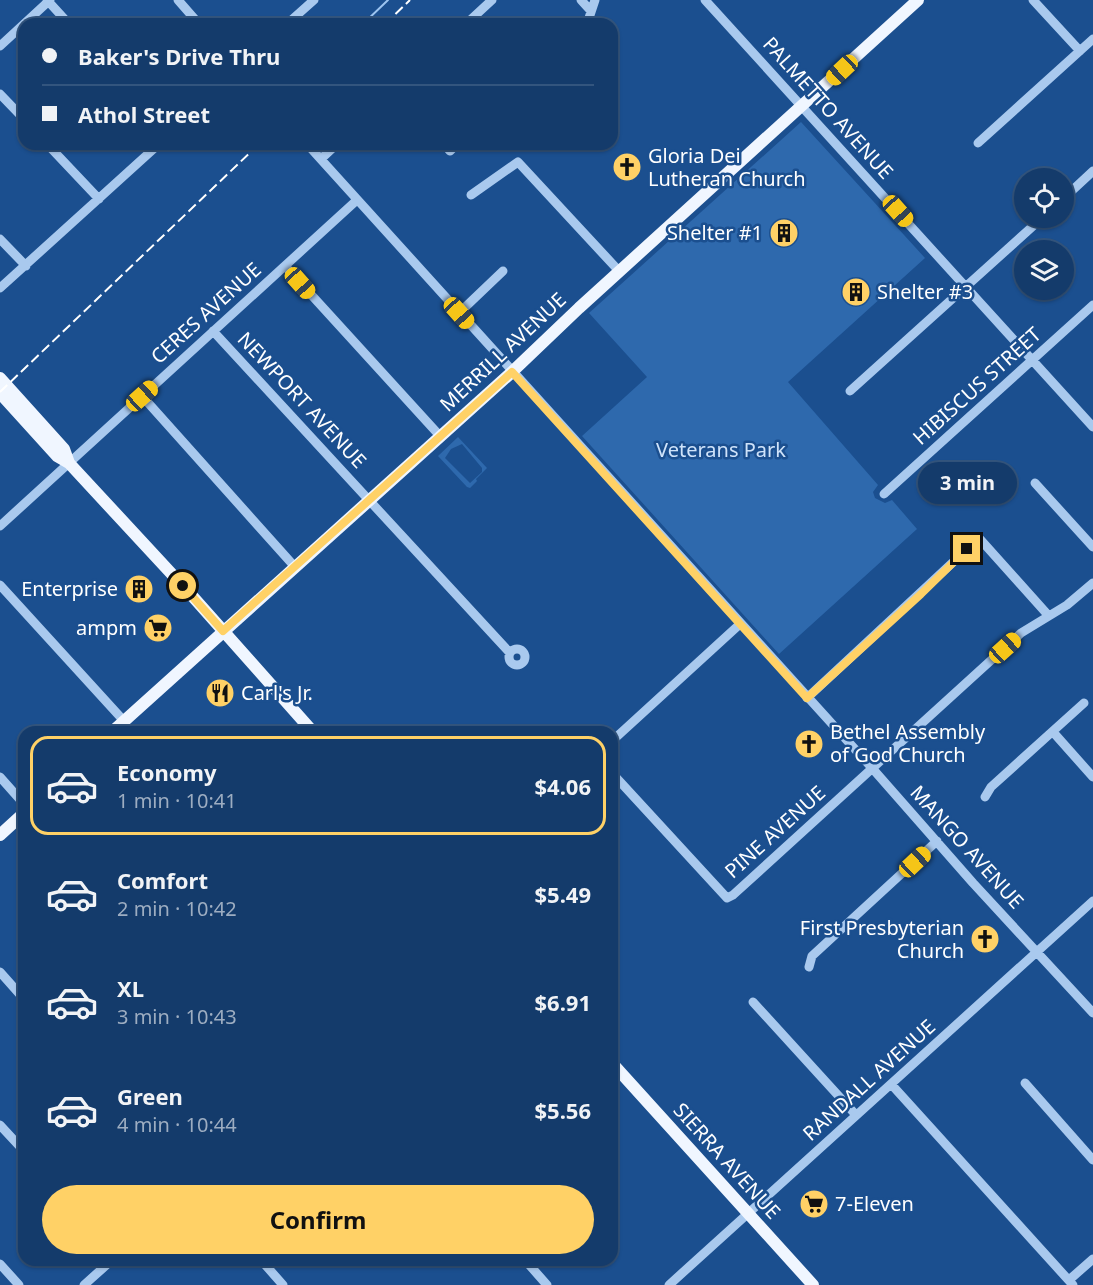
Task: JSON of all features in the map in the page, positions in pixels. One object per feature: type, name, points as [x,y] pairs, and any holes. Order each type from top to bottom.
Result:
[{"type":"main road","name":"MERRILL AVENUE","points":[[119,726],[512,372],[918,0]]},
{"type":"main road","points":[[0,378],[64,449],[69,463]]},
{"type":"main road","points":[[0,393],[57,456],[69,463],[308,726]]},
{"type":"main road","points":[[0,835],[18,818]]},
{"type":"main road","name":"SIERRA AVENUE","points":[[618,1070],[813,1285]]},
{"type":"street","points":[[178,0],[194,18]]},
{"type":"street","points":[[472,18],[492,0]]},
{"type":"street","points":[[581,0],[591,11]]},
{"type":"street","points":[[589,18],[595,0]]},
{"type":"street","name":"PALMETTO AVENUE","points":[[705,0],[1093,427]]},
{"type":"street","points":[[1033,0],[1080,51]]},
{"type":"street","points":[[30,18],[48,1],[64,18]]},
{"type":"street","points":[[293,18],[311,1]]},
{"type":"street","points":[[0,46],[18,29]]},
{"type":"street","points":[[978,143],[1093,39]]},
{"type":"street","points":[[0,94],[18,113]]},
{"type":"street","points":[[53,150],[99,198]]},
{"type":"street","points":[[0,288],[152,150]]},
{"type":"street","name":"MANGO AVENUE","points":[[313,150],[872,768],[973,883],[1093,1013]]},
{"type":"street","points":[[321,159],[331,150]]},
{"type":"street","points":[[471,195],[518,162],[619,272]]},
{"type":"street","points":[[1074,189],[1093,171]]},
{"type":"street","name":"CERES AVENUE","points":[[0,526],[357,200]]},
{"type":"street","points":[[850,391],[1031,228]]},
{"type":"street","points":[[0,239],[26,266]]},
{"type":"street","points":[[285,266],[441,436]]},
{"type":"street","points":[[459,313],[503,271]]},
{"type":"street","name":"HIBISCUS STREET","points":[[884,494],[1093,304]]},
{"type":"street","name":"NEWPORT AVENUE","points":[[213,331],[510,653]]},
{"type":"street","points":[[142,396],[296,567]]},
{"type":"street","points":[[1035,483],[1093,547]]},
{"type":"street","points":[[807,698],[979,538],[1048,615]]},
{"type":"street","name":"PINE AVENUE","points":[[618,780],[727,898],[1021,633],[1076,598],[1093,583]]},
{"type":"street","points":[[0,585],[124,721]]},
{"type":"street","points":[[618,736],[740,624]]},
{"type":"street","points":[[984,797],[991,787],[1084,703]]},
{"type":"street","points":[[1053,732],[1093,777]]},
{"type":"street","points":[[0,777],[18,797]]},
{"type":"street","points":[[809,967],[812,956],[937,841]]},
{"type":"street","name":"RANDALL AVENUE","points":[[669,1285],[1093,901]]},
{"type":"street","points":[[0,972],[18,992]]},
{"type":"street","points":[[753,1002],[856,1115]]},
{"type":"street","points":[[1025,1083],[1093,1160]]},
{"type":"street","points":[[891,1084],[1071,1283],[1093,1259]]},
{"type":"street","points":[[0,1125],[18,1144]]},
{"type":"street","points":[[0,1264],[19,1285]]},
{"type":"street","points":[[84,1285],[105,1266]]},
{"type":"street","points":[[266,1266],[283,1285]]},
{"type":"street","points":[[530,1266],[547,1285]]},
{"type":"green space","name":"Veterans Park","points":[[801,122],[925,258],[788,382],[878,485],[873,492],[875,498],[885,503],[892,500],[917,529],[779,654],[582,436],[647,377],[589,313]]},
{"type":"green space","points":[[458,437],[487,468],[470,488],[438,456]],"holes":[[[462,444],[482,468],[482,472],[470,483],[445,458],[451,449]]]},
{"type":"waterway","points":[[369,18],[388,0]]},
{"type":"railway","points":[[391,18],[410,0]]},
{"type":"railway","points":[[0,392],[253,150]]},
{"type":"place","name":"Gloria Dei Lutheran Church","points":[[627,167]]},
{"type":"place","name":"Shelter #1","points":[[784,233]]},
{"type":"place","name":"Shelter #3","points":[[856,292]]},
{"type":"place","name":"Enterprise","points":[[139,589]]},
{"type":"place","name":"ampm","points":[[158,628]]},
{"type":"place","name":"Carl's Jr.","points":[[220,693]]},
{"type":"place","name":"Bethel Assembly of God Church","points":[[809,744]]},
{"type":"place","name":"First Presbyterian Church","points":[[985,939]]},
{"type":"place","name":"7-Eleven","points":[[814,1204]]},
{"type":"route","points":[[183,586],[223,631],[512,372],[807,698],[967,549]]}]
